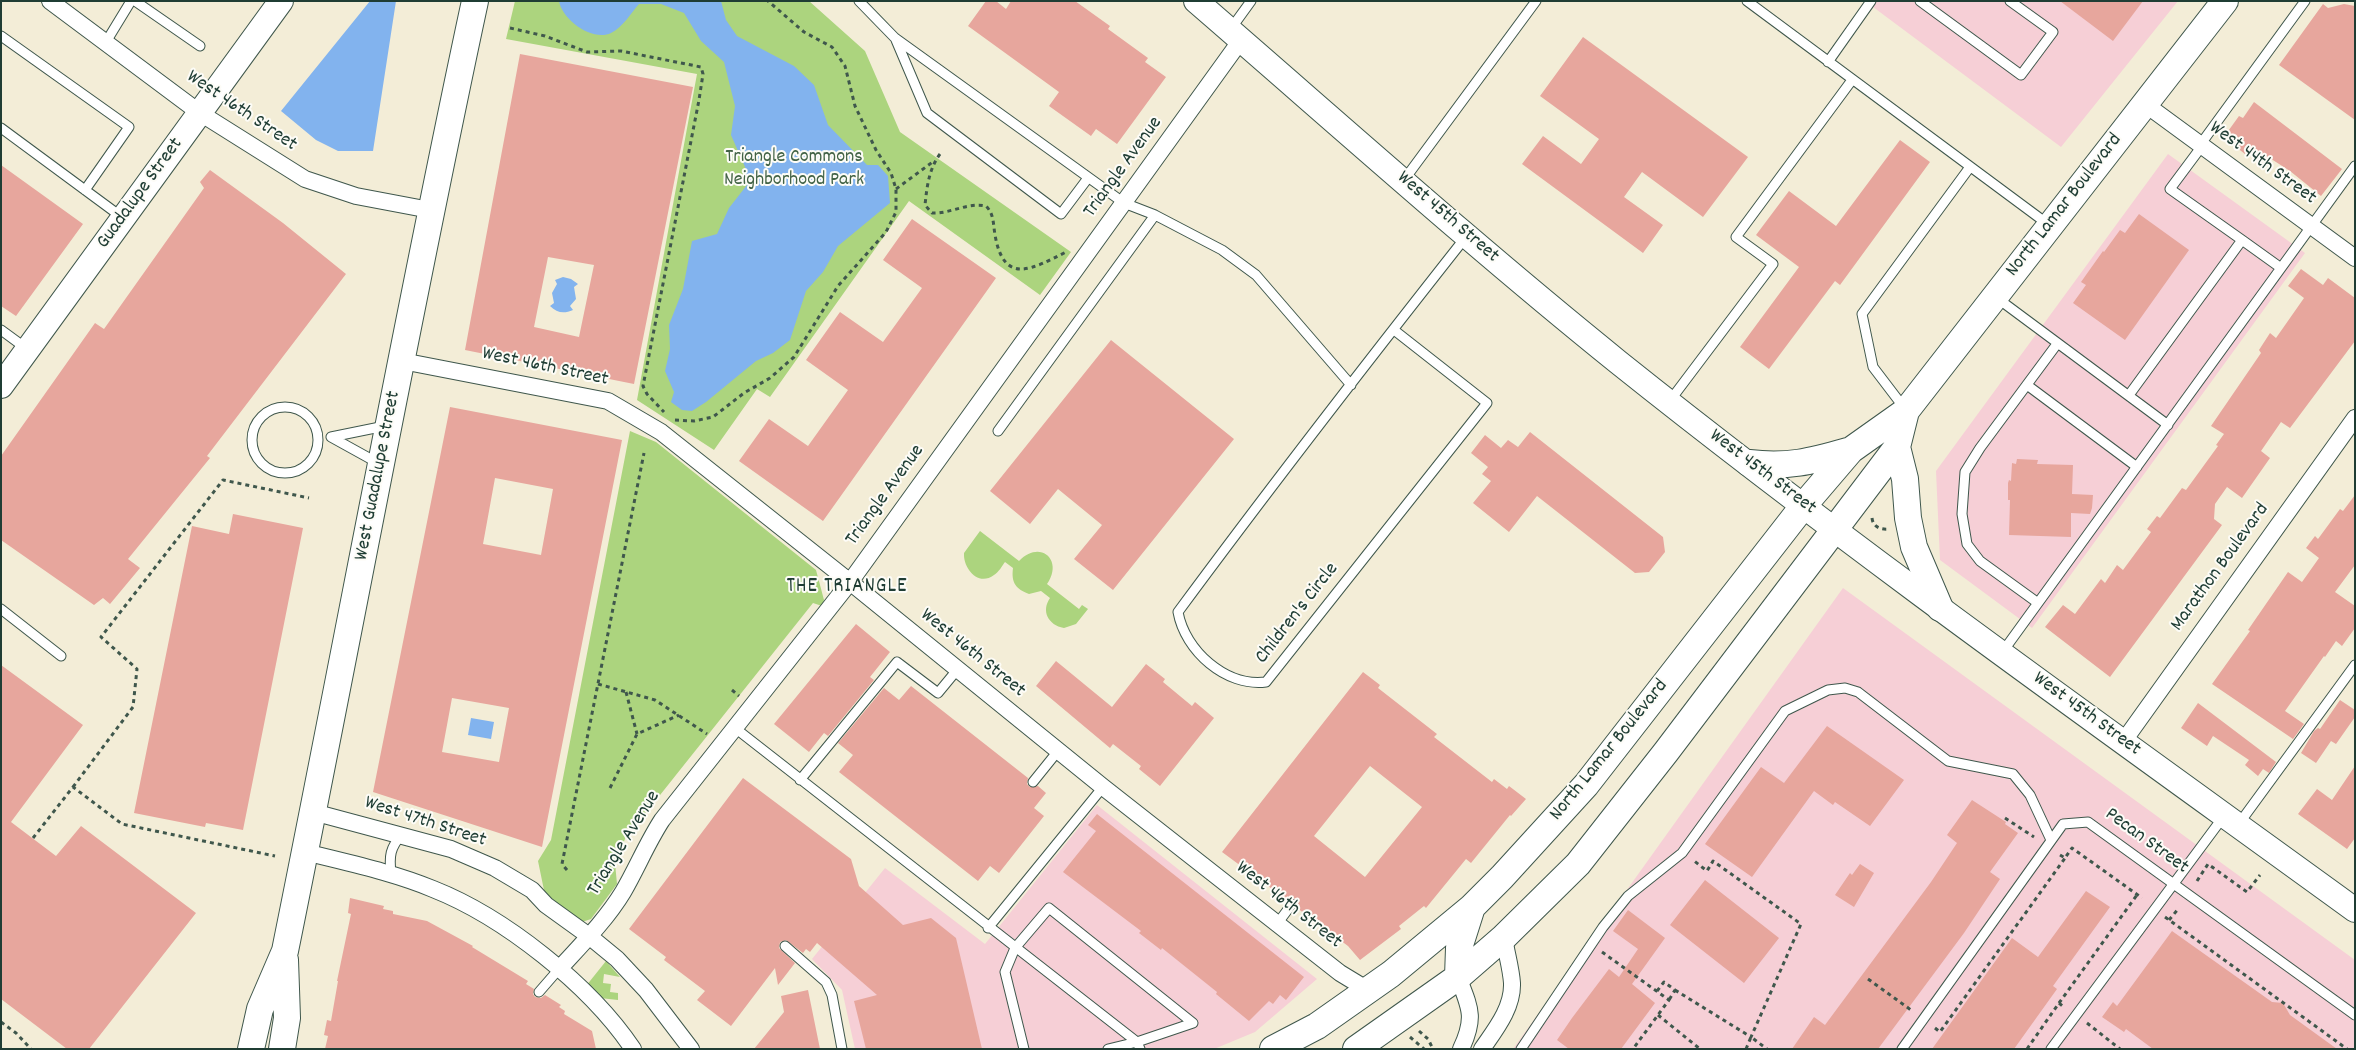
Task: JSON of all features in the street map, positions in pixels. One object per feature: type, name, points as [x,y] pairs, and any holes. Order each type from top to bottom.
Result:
[{"type":"main road","name":"Guadalupe Street","points":[[1,386],[281,1]]},
{"type":"main road","name":"West Guadalupe Street","points":[[251,1049],[260,1009],[285,951],[390,425],[430,210],[475,1]]},
{"type":"main road","name":"West 45th Street","points":[[1196,1],[1467,235],[1669,402],[2001,654],[2354,907]]},
{"type":"main road","name":"North Lamar Boulevard","points":[[1273,1049],[1317,1026],[1359,990],[1391,974],[1472,907],[1533,844],[1586,785],[1804,505],[1851,450],[1906,411],[2225,1]]},
{"type":"main road","name":"North Lamar Boulevard","points":[[1356,1049],[1458,977],[1504,937],[1578,864],[1666,752],[1897,447],[1906,411]]},
{"type":"main road","points":[[1897,447],[1905,479],[1908,518],[1914,547],[1940,608]]},
{"type":"main road","points":[[1749,463],[1786,465],[1812,461],[1851,450]]},
{"type":"main road","points":[[1458,977],[1460,948],[1472,907]]},
{"type":"main road","name":"West Guadalupe Street","points":[[282,1049],[287,1018],[285,951]]},
{"type":"street","name":"West 46th Street","points":[[50,1],[200,113],[305,179],[356,196],[430,210]]},
{"type":"street","name":"Triangle Avenue","points":[[560,969],[590,936],[622,894],[646,845],[662,820],[850,582],[1124,203],[1236,35]]},
{"type":"street","name":"West 44th Street","points":[[2145,104],[2355,258]]},
{"type":"street","name":"West 46th Street","points":[[402,361],[608,401],[660,432],[1359,990]]},
{"type":"street","name":"Marathon Boulevard","points":[[2123,742],[2355,418]]},
{"type":"street","name":"West 47th Street","points":[[313,812],[402,834],[451,849],[494,868],[532,890],[546,905],[590,936],[617,959],[646,990],[691,1049]]},
{"type":"street","points":[[305,852],[391,873],[434,889],[480,912],[522,939],[560,969],[599,1008],[633,1049]]},
{"type":"street","points":[[1482,1049],[1504,1015],[1511,995],[1512,982],[1504,937]]},
{"type":"street","points":[[1458,977],[1471,1018],[1470,1030],[1461,1049]]},
{"type":"lane","points":[[106,42],[131,1]]},
{"type":"lane","points":[[135,1],[200,46]]},
{"type":"lane","points":[[859,1],[895,38],[1124,203],[1155,215],[1222,250],[1256,275],[1351,385]]},
{"type":"lane","points":[[1236,35],[1251,1]]},
{"type":"lane","points":[[1403,180],[1536,1]]},
{"type":"lane","points":[[1747,1],[2049,226]]},
{"type":"lane","points":[[1828,62],[1871,1]]},
{"type":"lane","points":[[1920,1],[2021,75],[2053,32],[2010,1]]},
{"type":"lane","points":[[2281,268],[2170,188],[2305,1]]},
{"type":"lane","points":[[1,36],[129,127],[85,190]]},
{"type":"lane","points":[[895,38],[926,113],[1061,214],[1088,178]]},
{"type":"lane","points":[[1669,402],[1773,264],[1736,237],[1852,80]]},
{"type":"lane","points":[[1,128],[123,218]]},
{"type":"lane","points":[[2001,654],[2355,166]]},
{"type":"lane","points":[[1906,411],[1873,367],[1862,314],[1970,167]]},
{"type":"lane","points":[[998,431],[1155,215]]},
{"type":"lane","name":"Children's Circle","points":[[1394,330],[1487,403],[1266,682],[1254,684],[1234,679],[1212,664],[1188,642],[1181,627],[1178,612],[1351,385],[1467,235]]},
{"type":"lane","points":[[2129,396],[2242,240]]},
{"type":"lane","points":[[1995,296],[2057,344],[2168,424]]},
{"type":"lane","points":[[1,330],[28,350]]},
{"type":"lane","points":[[2038,603],[1980,561],[1966,544],[1962,514],[1965,472],[1980,448],[2057,344]]},
{"type":"lane","points":[[2027,385],[2137,467]]},
{"type":"lane","points":[[283,406],[304,412],[312,420],[318,434],[316,451],[311,461],[303,469],[292,473],[281,474],[261,464],[254,454],[251,443],[252,432],[256,422],[268,411],[283,406]]},
{"type":"lane","points":[[332,437],[390,425]]},
{"type":"lane","points":[[318,434],[332,437],[382,465]]},
{"type":"lane","points":[[1,608],[61,656]]},
{"type":"lane","points":[[800,780],[896,662],[938,694],[957,670]]},
{"type":"lane","points":[[2051,1049],[2174,884],[2231,820],[2355,665]]},
{"type":"lane","points":[[1520,1049],[1603,927],[1628,896],[1682,853],[1784,711],[1828,690],[1845,688],[1858,692],[1948,761],[2013,774],[2030,795],[2051,840]]},
{"type":"lane","points":[[735,728],[1138,1045]]},
{"type":"lane","points":[[1033,782],[1058,751]]},
{"type":"lane","points":[[988,928],[1103,787]]},
{"type":"lane","name":"Pecan Street","points":[[1902,1049],[2063,824],[2088,822],[2355,1015]]},
{"type":"lane","points":[[391,873],[389,856],[393,844],[402,834]]},
{"type":"lane","points":[[1276,924],[1292,904]]},
{"type":"lane","points":[[1024,1049],[1005,972],[1015,948],[1048,908],[1193,1023],[1138,1045],[1108,1049]]},
{"type":"lane","points":[[784,946],[826,982],[832,995],[842,1049]]},
{"type":"lane","points":[[539,992],[560,969]]},
{"type":"path","points":[[672,420],[694,421],[713,418],[744,393],[770,378],[794,357],[838,286],[886,232],[896,212],[896,189],[891,173],[876,150],[855,106],[845,66],[832,47],[804,32],[768,1]]},
{"type":"path","points":[[510,28],[545,36],[586,52],[621,51],[701,67],[699,100],[643,386],[647,394],[666,413]]},
{"type":"path","points":[[940,154],[929,178],[926,193],[925,205],[932,213],[942,214],[972,205],[986,206],[992,211],[999,250],[1005,263],[1012,269],[1021,271],[1031,269],[1067,251]]},
{"type":"path","points":[[896,189],[937,159]]},
{"type":"path","points":[[567,870],[562,864],[644,453]]},
{"type":"path","points":[[33,838],[133,707],[137,669],[101,637],[223,480],[309,498]]},
{"type":"path","points":[[1869,513],[1877,528],[1892,529]]},
{"type":"path","points":[[598,684],[655,700],[701,729]]},
{"type":"path","points":[[732,690],[740,697]]},
{"type":"path","points":[[626,692],[637,734]]},
{"type":"path","points":[[610,788],[637,734],[680,714]]},
{"type":"path","points":[[73,787],[122,824],[275,856]]},
{"type":"path","points":[[2005,818],[2037,839]]},
{"type":"path","points":[[1935,1028],[1940,1032],[2072,848],[2142,898]]},
{"type":"path","points":[[1687,855],[1707,870],[1713,861],[1801,924],[1746,1049]]},
{"type":"path","points":[[2060,855],[2065,858]]},
{"type":"path","points":[[2197,881],[2208,864],[2247,892],[2260,874]]},
{"type":"path","points":[[2028,1049],[2059,1003],[2138,895]]},
{"type":"path","points":[[2169,920],[2179,908]]},
{"type":"path","points":[[2162,914],[2347,1049]]},
{"type":"path","points":[[1599,950],[1669,1000]]},
{"type":"path","points":[[1868,979],[1911,1010]]},
{"type":"path","points":[[1657,991],[1664,982],[1767,1049]]},
{"type":"path","points":[[1633,1049],[1675,990]]},
{"type":"path","points":[[2059,1003],[2065,1008]]},
{"type":"path","points":[[1658,1015],[1700,1049]]},
{"type":"path","points":[[2084,1021],[2120,1049]]},
{"type":"path","points":[[1,1022],[16,1033],[31,1049]]},
{"type":"path","points":[[1417,1029],[1428,1039],[1434,1049]]},
{"type":"path","points":[[1407,1035],[1424,1049]]},
{"type":"shaded area","points":[[1865,1],[2178,1],[2061,147]]},
{"type":"shaded area","points":[[2168,154],[2305,253],[2032,628],[1940,560],[1936,471]]},
{"type":"shaded area","points":[[1843,588],[2355,960],[2355,1049],[1513,1049]]},
{"type":"shaded area","points":[[1097,805],[1317,979],[1255,1032],[1214,1049],[855,1049],[842,990],[812,959],[885,868],[985,944]]},
{"type":"green space","name":"Triangle Commons Neighborhood Park","points":[[515,1],[809,1],[865,51],[900,132],[1071,252],[1040,295],[909,201],[770,397],[757,389],[714,450],[637,400],[697,74],[506,39]]},
{"type":"green space","points":[[630,431],[656,442],[816,570],[824,600],[822,606],[813,603],[625,839],[615,863],[617,884],[591,919],[579,923],[545,895],[538,861],[551,840]]},
{"type":"green space","points":[[980,531],[1019,561],[1035,552],[1042,552],[1047,555],[1053,567],[1052,575],[1047,584],[1079,609],[1082,605],[1088,609],[1076,624],[1064,628],[1050,621],[1046,608],[1050,598],[1041,591],[1029,594],[1018,588],[1013,578],[1013,568],[1005,562],[994,575],[988,578],[982,579],[973,574],[966,564],[964,553]]},
{"type":"green space","points":[[606,961],[620,977],[604,974],[603,983],[611,984],[610,992],[618,993],[618,1000],[600,998],[586,986]]},
{"type":"water","points":[[370,1],[396,1],[373,151],[338,151],[316,140],[281,111]]},
{"type":"water","points":[[559,1],[721,1],[726,20],[737,36],[794,66],[814,85],[828,125],[867,165],[878,165],[888,176],[890,203],[838,246],[823,272],[806,291],[790,340],[773,353],[756,361],[706,402],[692,411],[682,410],[671,402],[674,392],[665,371],[670,349],[669,325],[683,289],[692,241],[717,234],[729,208],[747,185],[745,167],[731,135],[735,106],[724,62],[701,41],[684,13],[661,4],[639,4],[619,27],[611,33],[604,35],[587,32],[579,28],[566,15]]},
{"type":"water","points":[[563,277],[571,279],[578,284],[574,287],[576,299],[570,306],[573,310],[567,312],[555,310],[550,306],[554,303],[552,293],[557,284],[555,280]]},
{"type":"water","points":[[471,718],[494,722],[491,739],[468,735]]},
{"type":"building","points":[[986,1],[996,1],[1006,9],[1011,1],[1075,1],[1110,26],[1108,29],[1148,58],[1145,62],[1166,77],[1117,144],[1096,129],[1091,136],[1049,106],[1059,92],[968,26]]},
{"type":"building","points":[[2060,1],[2143,1],[2113,41]]},
{"type":"building","points":[[2323,4],[2328,8],[2344,4],[2355,6],[2355,120],[2279,65]]},
{"type":"building","points":[[1583,37],[1748,157],[1703,217],[1642,172],[1624,197],[1663,225],[1643,253],[1522,164],[1543,136],[1581,164],[1599,139],[1540,96]]},
{"type":"building","points":[[520,54],[693,87],[634,384],[465,350]],"holes":[[[548,257],[594,265],[579,337],[534,327]]]},
{"type":"building","points":[[2254,102],[2342,169],[2321,196],[2290,171],[2265,155],[2261,160],[2248,150],[2245,154],[2227,140],[2229,137],[2226,134],[2239,116],[2243,118]]},
{"type":"building","points":[[1900,140],[1930,162],[1840,285],[1835,281],[1769,369],[1740,347],[1799,267],[1756,235],[1789,191],[1836,226]]},
{"type":"building","points":[[1,165],[83,224],[16,316],[1,306]]},
{"type":"building","points":[[210,170],[283,223],[346,274],[207,456],[210,458],[128,559],[140,568],[110,604],[103,598],[94,605],[1,540],[1,456],[95,323],[104,329],[204,188],[200,182]]},
{"type":"building","points":[[2139,214],[2189,250],[2125,340],[2073,303],[2086,285],[2081,282],[2103,251],[2120,230],[2125,233]]},
{"type":"building","points":[[912,219],[996,278],[823,521],[739,461],[769,419],[808,446],[848,390],[806,360],[840,312],[883,342],[922,288],[883,260]]},
{"type":"building","points":[[2301,269],[2323,285],[2328,278],[2355,298],[2355,341],[2290,428],[2281,422],[2261,451],[2270,458],[2242,498],[2227,487],[2215,504],[2214,519],[2222,525],[2110,677],[2045,627],[2063,605],[2075,614],[2101,579],[2105,583],[2117,565],[2123,570],[2151,532],[2147,529],[2157,516],[2160,518],[2182,488],[2186,490],[2218,446],[2216,445],[2224,434],[2211,426],[2261,353],[2259,350],[2270,333],[2276,338],[2304,298],[2288,286]]},
{"type":"building","points":[[1111,340],[1234,439],[1113,590],[1074,559],[1102,525],[1058,489],[1030,524],[990,491]]},
{"type":"building","points":[[450,407],[622,440],[542,847],[373,792]],"holes":[[[495,478],[553,489],[541,555],[483,544]],[[452,698],[509,708],[499,762],[442,752]]]},
{"type":"building","points":[[1530,432],[1663,537],[1665,552],[1649,572],[1635,573],[1537,496],[1509,532],[1473,503],[1491,481],[1482,474],[1488,467],[1471,453],[1485,435],[1501,448],[1508,440],[1518,447]]},
{"type":"building","points":[[2017,459],[2038,460],[2037,464],[2073,465],[2072,494],[2093,495],[2090,514],[2071,513],[2071,537],[2009,535],[2010,500],[2008,500],[2008,483],[2009,480],[2011,481],[2012,463],[2016,464]]},
{"type":"building","points":[[2355,495],[2355,565],[2335,592],[2355,606],[2355,628],[2342,646],[2336,641],[2285,711],[2304,724],[2293,739],[2212,684],[2250,631],[2248,630],[2288,572],[2302,582],[2319,558],[2306,548],[2315,536],[2318,539],[2340,509],[2343,511]]},
{"type":"building","points":[[233,514],[303,528],[243,830],[206,823],[205,827],[134,813],[192,526],[229,534]]},
{"type":"building","points":[[856,624],[890,652],[870,677],[874,680],[828,736],[824,733],[809,752],[774,724]]},
{"type":"building","points":[[1056,661],[1112,707],[1146,664],[1165,679],[1163,682],[1192,706],[1195,702],[1214,718],[1160,786],[1139,769],[1141,766],[1113,744],[1110,748],[1036,686]]},
{"type":"building","points":[[1,665],[83,725],[11,822],[56,856],[81,826],[196,913],[89,1049],[67,1049],[1,999]]},
{"type":"building","points":[[1363,672],[1380,685],[1378,688],[1437,734],[1434,737],[1492,782],[1494,779],[1507,789],[1509,786],[1526,799],[1510,815],[1471,863],[1466,859],[1426,908],[1424,906],[1399,926],[1401,929],[1360,960],[1348,946],[1297,908],[1296,899],[1287,900],[1222,852]],"holes":[[[1370,766],[1422,807],[1365,877],[1314,836]]]},
{"type":"building","points":[[911,686],[1028,778],[1027,784],[1030,787],[1038,786],[1046,793],[1034,808],[1044,816],[999,873],[990,866],[978,881],[839,772],[853,755],[838,743],[884,688],[899,700]]},
{"type":"building","points":[[2340,700],[2355,710],[2355,717],[2336,744],[2331,741],[2316,763],[2301,753],[2314,731],[2318,728],[2320,729]]},
{"type":"building","points":[[2198,703],[2276,762],[2269,773],[2263,769],[2258,776],[2245,765],[2249,760],[2213,736],[2207,746],[2181,728]]},
{"type":"building","points":[[1827,726],[1904,780],[1870,826],[1835,802],[1833,805],[1814,791],[1752,877],[1705,844],[1761,767],[1784,783]]},
{"type":"building","points":[[2355,766],[2355,838],[2347,849],[2298,814],[2317,789],[2332,800]]},
{"type":"building","points":[[743,778],[851,859],[859,886],[903,925],[931,918],[956,938],[982,1049],[866,1049],[854,1001],[877,995],[817,943],[810,952],[806,949],[803,953],[786,940],[780,942],[779,948],[795,963],[778,985],[775,968],[731,1026],[697,1000],[705,991],[664,960],[666,957],[629,929]]},
{"type":"building","points":[[1972,800],[2006,822],[2005,824],[2018,833],[1990,872],[2000,879],[1964,933],[1878,1049],[1792,1049],[1814,1017],[1825,1025],[1931,882],[1957,843],[1947,835]]},
{"type":"building","points":[[1097,814],[1304,977],[1286,1000],[1280,995],[1273,1004],[1269,1001],[1249,1021],[1216,994],[1217,992],[1162,948],[1161,950],[1139,933],[1141,931],[1063,872],[1096,831],[1088,825]]},
{"type":"building","points":[[1860,864],[1874,873],[1854,907],[1835,895],[1850,873],[1852,875]]},
{"type":"building","points":[[1705,880],[1779,938],[1744,983],[1670,925]]},
{"type":"building","points":[[2086,891],[2110,907],[2053,986],[2057,989],[2014,1049],[1932,1049],[2012,938],[2038,957]]},
{"type":"building","points":[[350,898],[384,906],[383,909],[393,911],[393,914],[427,921],[473,946],[528,981],[526,984],[534,989],[533,994],[535,997],[541,998],[545,995],[561,1005],[559,1007],[565,1011],[564,1014],[592,1031],[596,1049],[325,1049],[328,1036],[324,1035],[327,1020],[331,1021],[351,914],[348,913]]},
{"type":"building","points":[[1628,910],[1665,938],[1632,984],[1655,1003],[1621,1049],[1569,1049],[1557,1040],[1572,1018],[1609,969],[1619,977],[1638,949],[1613,931]]},
{"type":"building","points":[[2172,931],[2272,1002],[2283,1003],[2290,1015],[2337,1049],[2153,1049],[2126,1029],[2124,1032],[2102,1017],[2113,1002],[2117,1006]]},
{"type":"building","points":[[808,990],[820,1049],[754,1049],[784,1012],[781,996]]},
{"type":"district","name":"THE TRIANGLE","points":[[847,588]]}]
